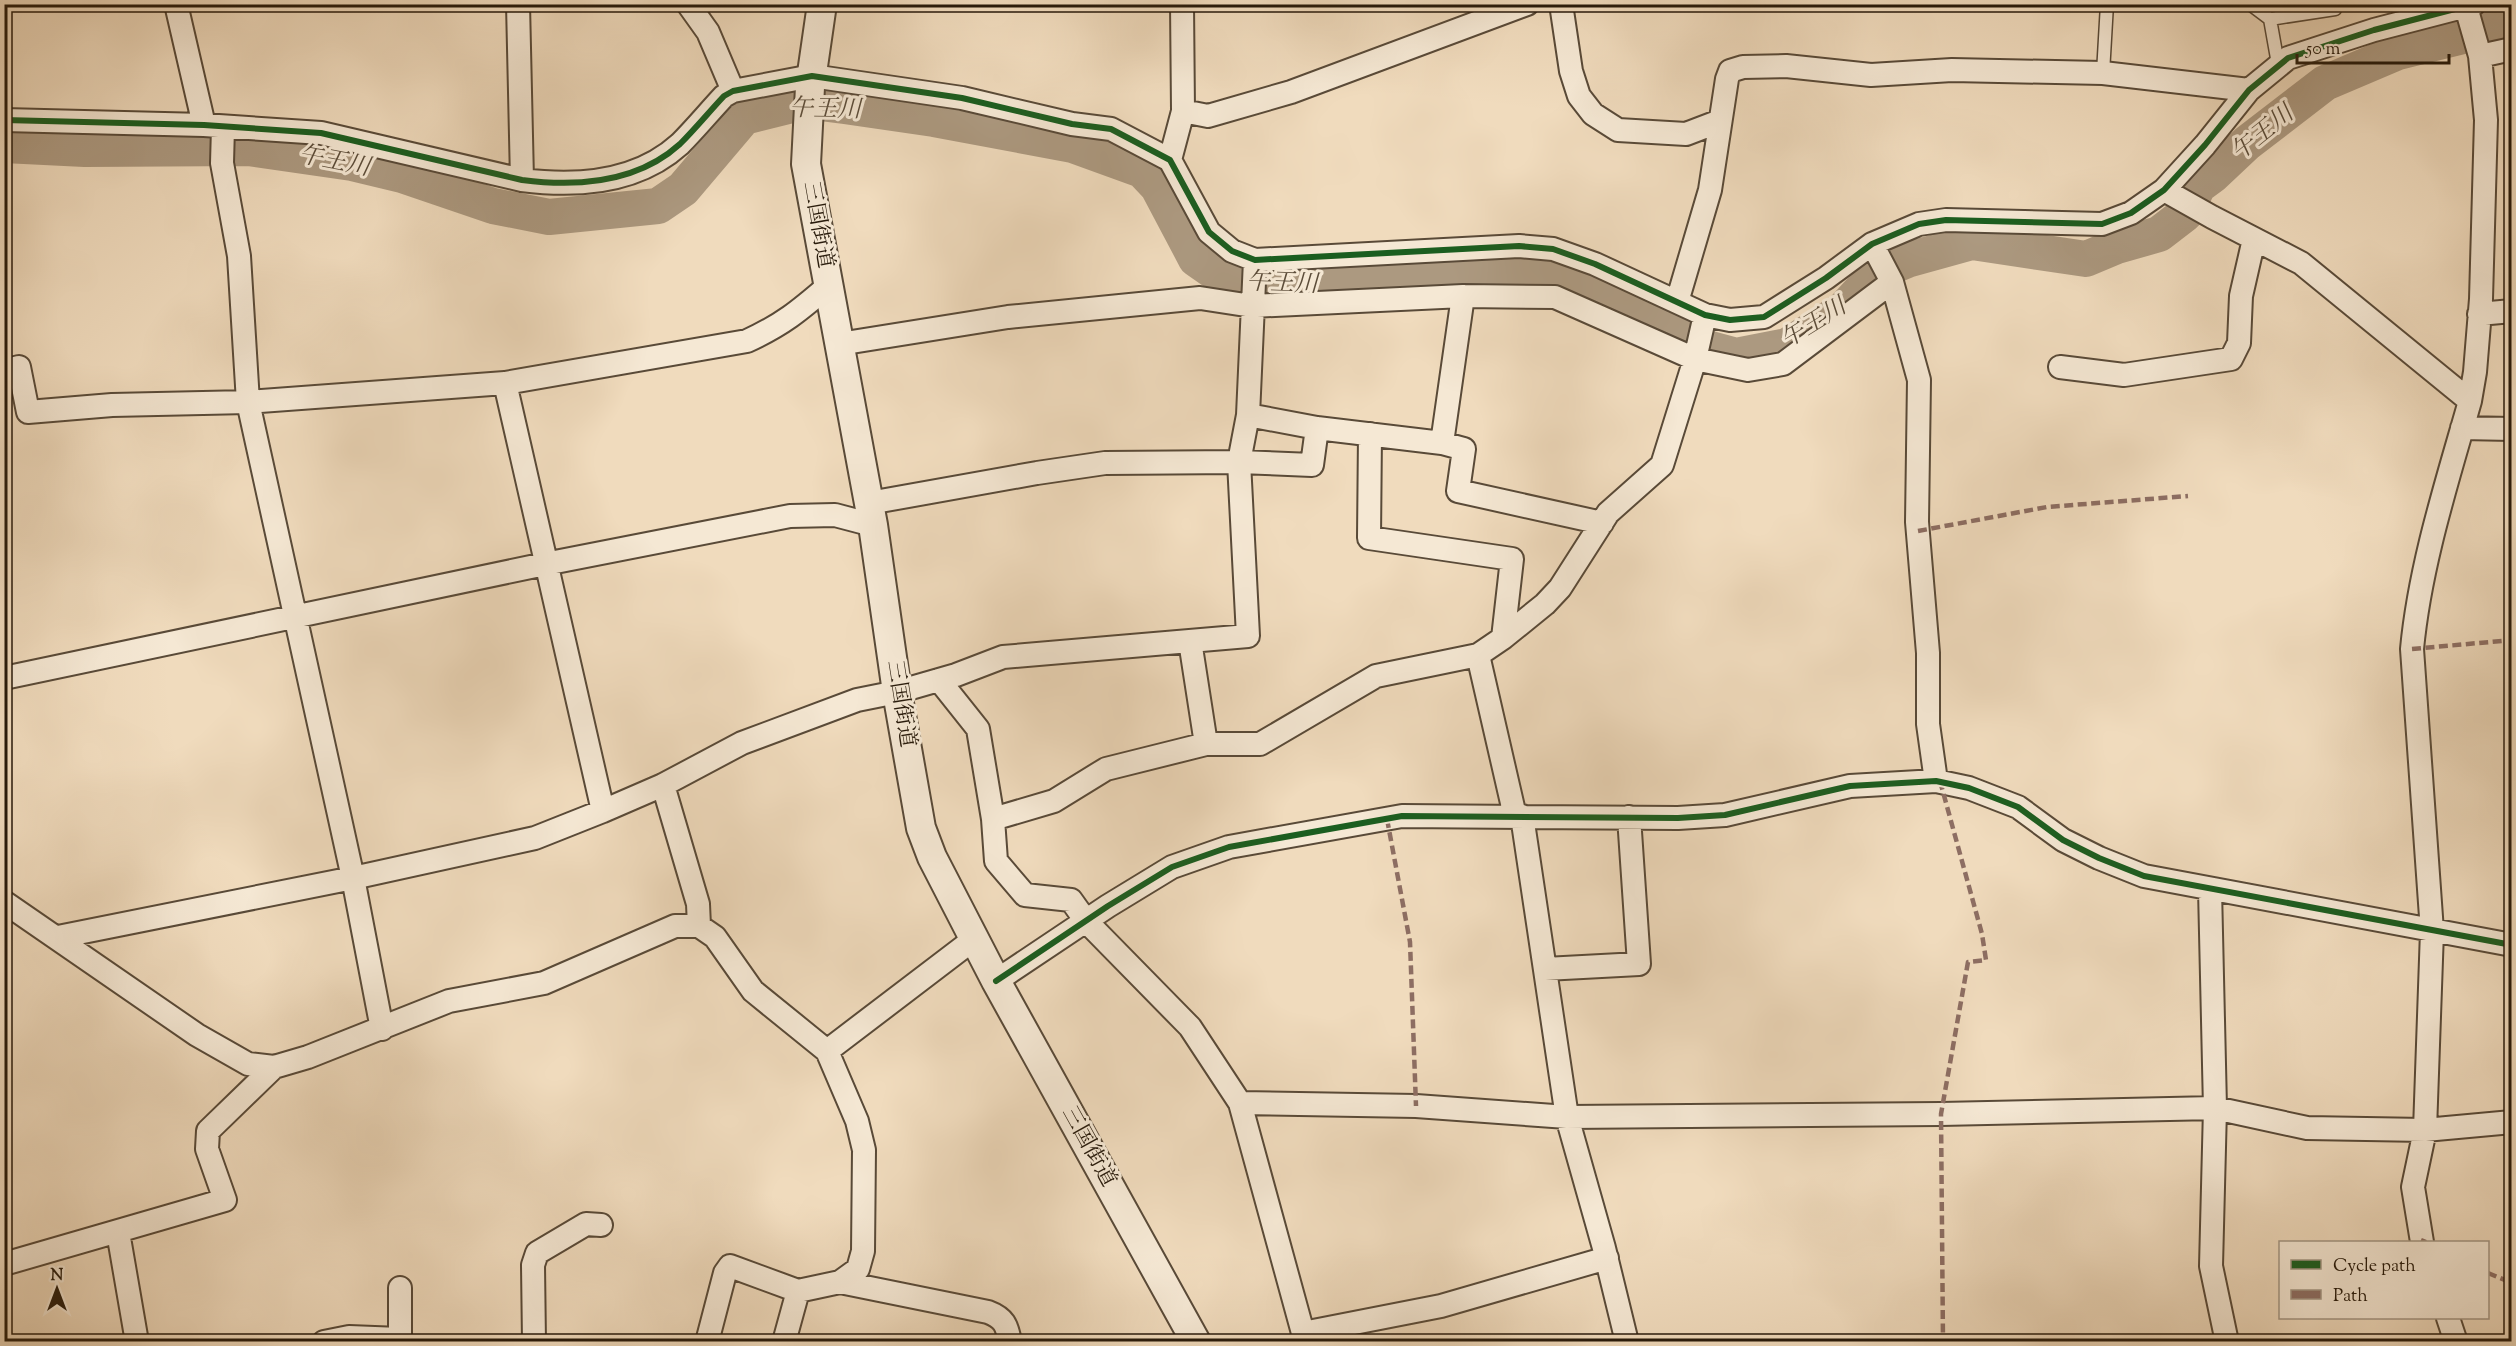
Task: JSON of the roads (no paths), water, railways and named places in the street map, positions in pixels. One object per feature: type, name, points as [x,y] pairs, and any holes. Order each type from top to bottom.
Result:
[{"type":"street","points":[[176,4],[217,128],[239,256],[248,402],[353,878],[382,1029]]},
{"type":"street","points":[[518,4],[522,180]]},
{"type":"street","points":[[688,4],[708,32],[733,91]]},
{"type":"street","name":"三国街道","points":[[822,4],[811,82],[806,164],[871,514],[897,692],[921,828],[932,857],[996,981],[1196,1341]]},
{"type":"street","points":[[1170,160],[1183,111],[1182,4]]},
{"type":"street","points":[[1183,111],[1208,116],[1291,92],[1527,4]]},
{"type":"street","points":[[1561,4],[1571,71],[1579,96],[1593,114],[1618,130],[1686,134],[1720,121]]},
{"type":"street","points":[[4,120],[321,133],[522,180],[554,184],[618,178],[652,162],[678,145],[724,96],[733,91],[811,82],[962,98],[1072,124],[1112,129],[1170,160],[1209,232],[1232,251],[1255,263],[1519,246],[1553,249],[1595,264],[1677,302],[1704,320],[1730,320],[1764,317],[1874,246],[1919,224],[1946,220],[2102,224],[2131,213],[2170,193],[2248,90],[2278,64],[2288,58],[2374,30],[2470,9],[2479,53],[2486,120],[2479,314],[2470,401],[2437,521],[2415,620],[2412,649],[2432,932],[2425,1130],[2413,1187],[2422,1241]]},
{"type":"street","points":[[2479,53],[2511,49]]},
{"type":"street","points":[[1677,302],[1710,190],[1726,79],[1730,71],[1743,67],[1786,66],[1871,75],[1952,70],[2103,73],[2248,90]]},
{"type":"street","points":[[2170,193],[2211,217],[2301,263],[2470,401]]},
{"type":"street","points":[[2060,367],[2124,375],[2230,359],[2239,344],[2241,296],[2254,239]]},
{"type":"street","points":[[1874,246],[1892,282],[1919,380],[1917,522],[1928,653],[1928,724],[1936,781]]},
{"type":"street","points":[[58,937],[353,878],[534,838],[603,812],[742,743],[857,700],[939,680],[1003,657],[1248,636],[1239,462],[1248,415],[1255,263]]},
{"type":"street","points":[[839,344],[1008,316],[1200,298],[1252,306],[1463,296],[1555,297],[1695,359],[1748,370],[1783,364],[1892,282]]},
{"type":"street","points":[[4,371],[19,367],[28,411],[112,405],[248,402],[505,382],[747,341],[776,328],[794,316],[828,285]]},
{"type":"street","points":[[1442,443],[1463,296]]},
{"type":"street","points":[[2479,314],[2511,311]]},
{"type":"street","points":[[993,819],[1054,801],[1106,769],[1206,744],[1260,744],[1376,676],[1478,655],[1503,638],[1545,604],[1560,588],[1608,513],[1662,465],[1695,359],[1704,320]]},
{"type":"street","points":[[505,382],[603,812]]},
{"type":"street","points":[[1248,415],[1317,428],[1442,443],[1464,449],[1458,491],[1602,523]]},
{"type":"street","points":[[4,678],[545,564],[790,516],[871,514],[1037,472],[1105,463],[1239,462],[1312,465],[1317,428]]},
{"type":"street","points":[[2462,428],[2511,429]]},
{"type":"street","points":[[1370,434],[1369,538],[1512,559],[1503,638]]},
{"type":"street","points":[[1190,641],[1206,744]]},
{"type":"street","points":[[1478,655],[1518,816],[1545,969],[1567,1118],[1607,1258],[1627,1341]]},
{"type":"street","points":[[939,680],[978,729],[993,819],[996,861],[1025,895],[1071,900],[1086,921],[1190,1028],[1240,1103],[1302,1337],[1440,1306],[1607,1258]]},
{"type":"street","points":[[996,981],[1172,867],[1229,847],[1402,816],[1678,818],[1725,814],[1850,786],[1936,781],[1969,788],[2018,807],[2063,840],[2144,876],[2432,932],[2511,945]]},
{"type":"street","points":[[663,784],[698,904],[699,926]]},
{"type":"street","points":[[1545,969],[1639,964],[1629,817]]},
{"type":"street","points":[[2210,889],[2215,1108],[2211,1266],[2227,1341]]},
{"type":"street","points":[[4,902],[58,937],[197,1035],[248,1064],[274,1066],[308,1057],[449,1001],[544,983],[675,926],[699,926],[715,937],[753,991],[827,1051],[857,1121],[864,1150],[863,1251],[858,1269],[840,1282]]},
{"type":"street","points":[[827,1051],[974,939]]},
{"type":"street","points":[[4,1264],[225,1200],[207,1149],[208,1131],[274,1066]]},
{"type":"street","points":[[1240,1103],[1416,1106],[1567,1118],[2215,1108],[2307,1128],[2425,1130],[2511,1122]]},
{"type":"street","points":[[534,1341],[533,1265],[537,1253],[586,1224],[602,1225]]},
{"type":"street","points":[[118,1232],[137,1341]]},
{"type":"street","points":[[707,1341],[725,1274],[730,1266],[798,1291],[840,1282],[988,1311],[999,1316],[1007,1325],[1010,1341]]},
{"type":"street","points":[[324,1341],[349,1337],[400,1340],[400,1288]]},
{"type":"street","points":[[784,1341],[798,1291]]},
{"type":"street","points":[[2449,1319],[2456,1341]]},
{"type":"lane","points":[[2103,73],[2106,4]]},
{"type":"lane","points":[[2250,4],[2270,19],[2278,64]]},
{"type":"lane","points":[[2270,19],[2335,9],[2336,4]]},
{"type":"waterway","name":"午王川","points":[[4,145],[85,149],[248,148],[352,163],[402,175],[493,206],[549,217],[658,206],[683,189],[744,117],[796,104],[820,103],[934,119],[1073,145],[1142,170],[1158,187],[1196,259],[1229,282],[1287,288],[1538,274],[1603,298],[1699,346],[1736,356],[1787,346],[1843,310],[1878,272],[1907,260],[1972,242],[2086,259],[2117,246],[2159,234],[2185,214],[2198,186],[2247,143],[2325,83],[2398,52],[2512,24]]}]
